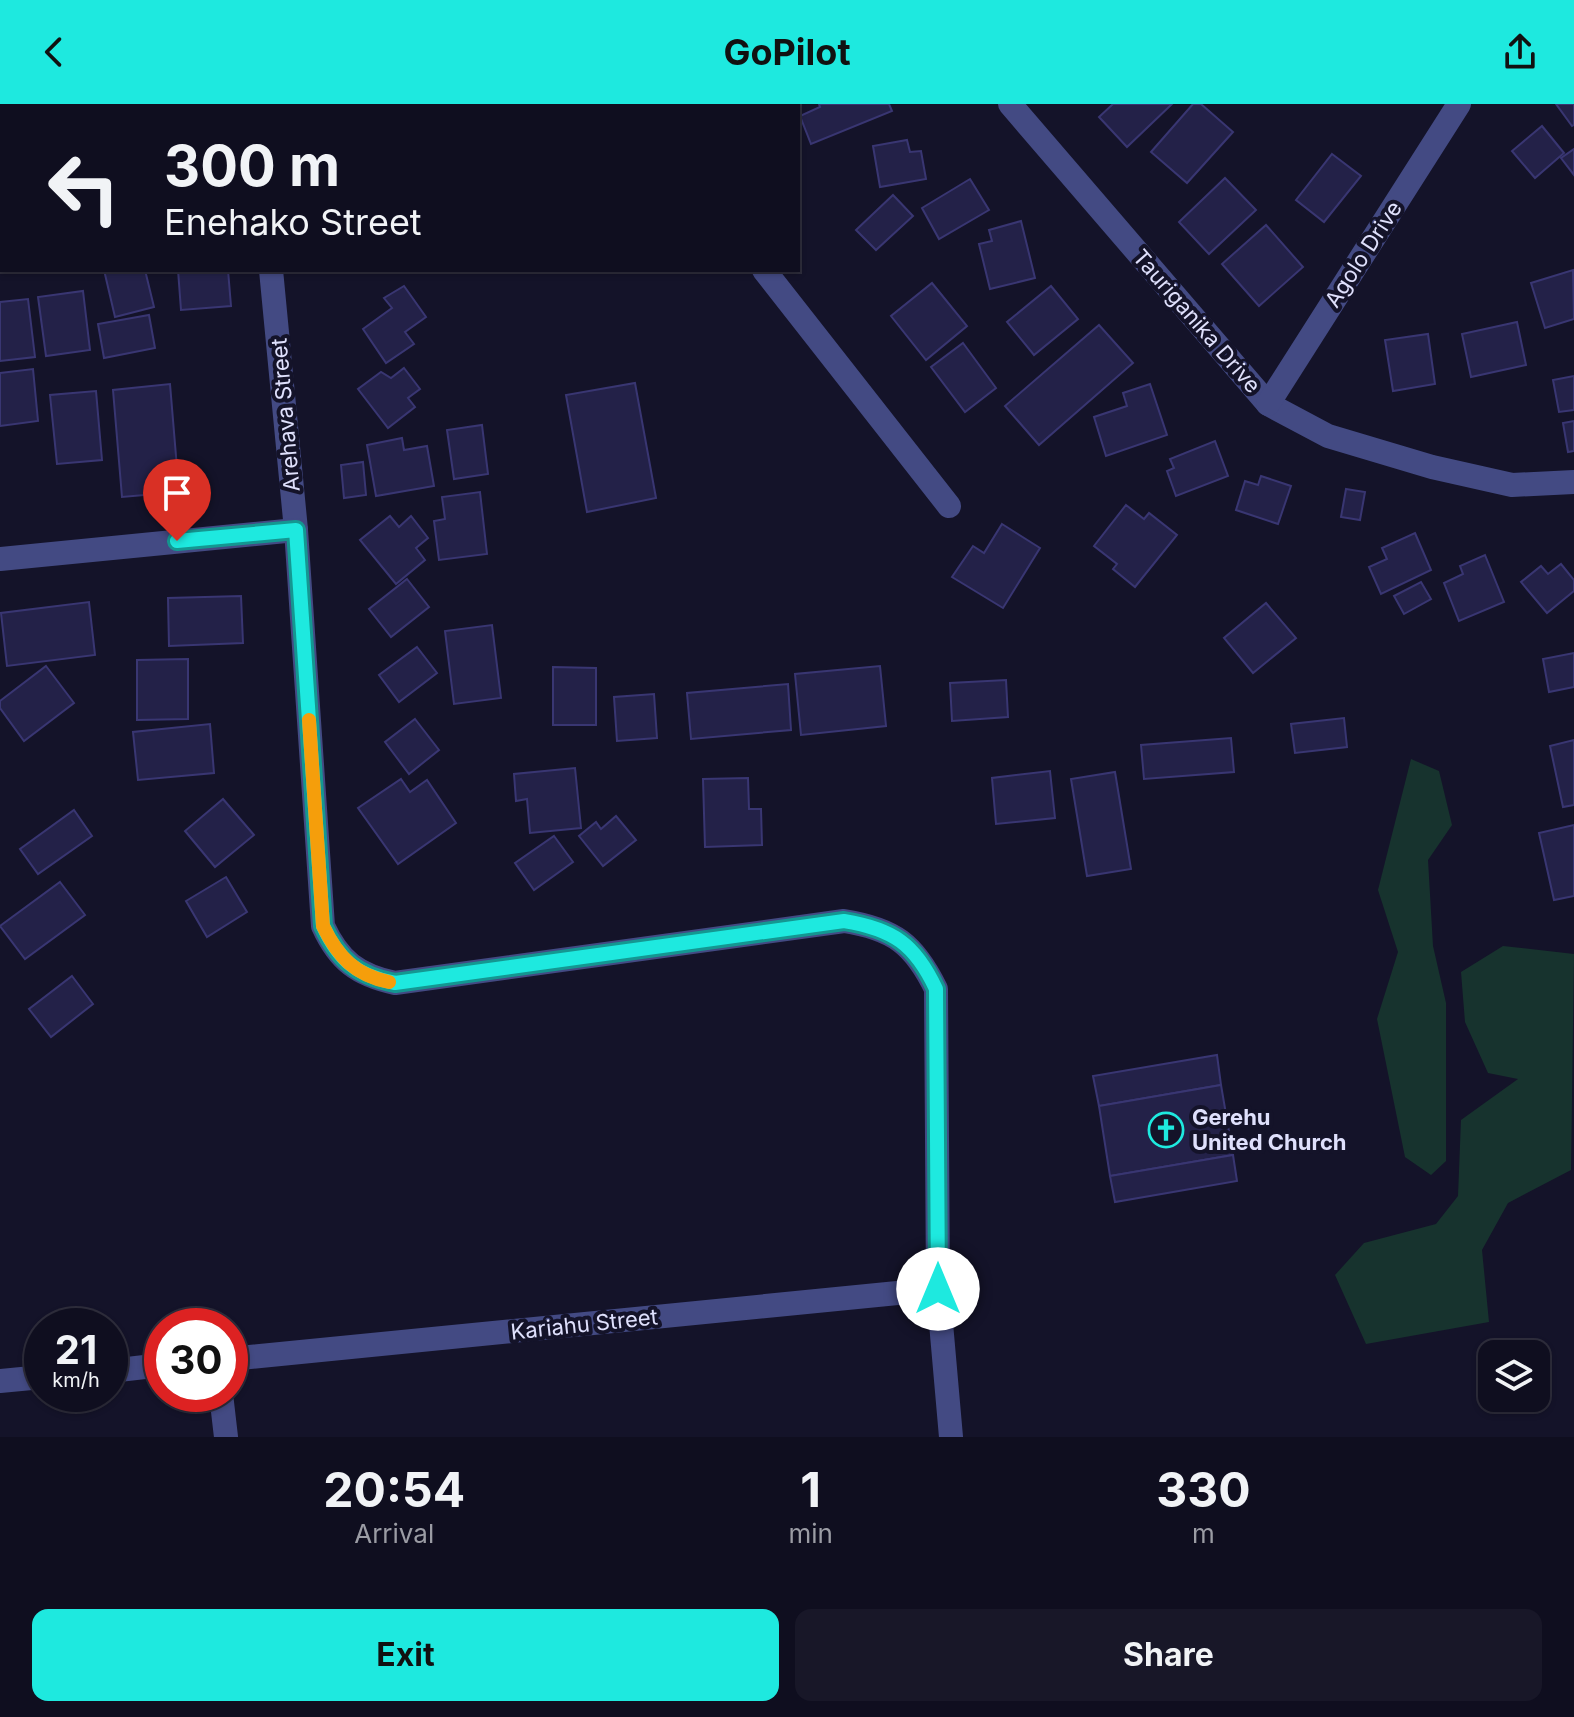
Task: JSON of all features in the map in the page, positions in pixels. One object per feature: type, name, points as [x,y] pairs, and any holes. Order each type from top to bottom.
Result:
[{"type":"street","name":"Tauriganika Drive","points":[[1010,104],[1268,404],[1328,436],[1432,467],[1512,485],[1574,482]]},
{"type":"street","name":"Agolo Drive","points":[[1268,404],[1459,104]]},
{"type":"street","name":"Arehava Street","points":[[271,272],[296,530],[323,926],[333,949],[350,967],[371,978],[395,983],[844,921],[874,926],[901,940],[923,962],[936,989],[938,1289],[951,1437]]},
{"type":"street","points":[[766,272],[949,506]]},
{"type":"street","points":[[0,559],[296,530]]},
{"type":"street","name":"Kariahu Street","points":[[248,1357],[938,1289]]},
{"type":"street","points":[[0,1381],[24,1379]]},
{"type":"street","points":[[223,1412],[226,1437]]},
{"type":"green space","points":[[1411,759],[1439,771],[1452,825],[1428,860],[1433,946],[1446,1003],[1446,1161],[1431,1175],[1405,1157],[1377,1019],[1398,952],[1378,890]]},
{"type":"green space","points":[[1503,946],[1574,954],[1571,1170],[1508,1203],[1482,1250],[1489,1322],[1366,1344],[1335,1275],[1364,1243],[1436,1224],[1458,1196],[1461,1120],[1518,1079],[1488,1073],[1465,1022],[1461,972]]},
{"type":"building","points":[[819,104],[889,104],[892,111],[811,144],[800,116],[820,107]]},
{"type":"building","points":[[1113,104],[1172,104],[1127,147],[1099,117]]},
{"type":"building","points":[[1193,104],[1201,104],[1233,132],[1187,183],[1151,152]]},
{"type":"building","points":[[1556,104],[1574,104],[1574,125],[1572,126]]},
{"type":"building","points":[[1542,126],[1564,153],[1535,178],[1512,151]]},
{"type":"building","points":[[907,140],[910,152],[921,151],[926,179],[880,187],[873,146]]},
{"type":"building","points":[[1574,149],[1574,175],[1561,158]]},
{"type":"building","points":[[1332,154],[1361,176],[1324,222],[1296,200]]},
{"type":"building","points":[[1225,178],[1256,210],[1209,254],[1179,222]]},
{"type":"building","points":[[970,179],[989,210],[939,239],[922,208]]},
{"type":"building","points":[[893,195],[913,216],[876,250],[856,230]]},
{"type":"building","points":[[1021,221],[1035,278],[990,289],[979,244],[992,241],[989,230]]},
{"type":"building","points":[[1266,225],[1303,267],[1259,306],[1222,264]]},
{"type":"building","points":[[1573,270],[1574,319],[1545,328],[1531,283]]},
{"type":"building","points":[[104,272],[145,272],[154,307],[115,317]]},
{"type":"building","points":[[178,272],[228,272],[231,306],[181,310]]},
{"type":"building","points":[[932,283],[967,326],[926,360],[891,316]]},
{"type":"building","points":[[404,286],[426,317],[405,332],[414,344],[386,363],[363,329],[392,308],[384,298]]},
{"type":"building","points":[[1051,286],[1078,319],[1034,355],[1007,322]]},
{"type":"building","points":[[83,291],[90,350],[46,356],[38,297]]},
{"type":"building","points":[[28,299],[35,357],[0,361],[0,302]]},
{"type":"building","points":[[149,315],[155,348],[104,358],[98,324]]},
{"type":"building","points":[[1517,322],[1526,365],[1471,377],[1462,334]]},
{"type":"building","points":[[1099,325],[1133,363],[1039,445],[1005,406]]},
{"type":"building","points":[[1428,334],[1435,384],[1393,391],[1385,340]]},
{"type":"building","points":[[963,343],[996,388],[965,412],[931,367]]},
{"type":"building","points":[[404,368],[420,389],[408,398],[415,407],[388,428],[358,389],[381,372],[391,378]]},
{"type":"building","points":[[33,369],[38,421],[0,426],[0,373]]},
{"type":"building","points":[[1574,376],[1574,410],[1559,412],[1553,380]]},
{"type":"building","points":[[635,383],[656,498],[587,512],[566,395]]},
{"type":"building","points":[[170,384],[179,492],[122,497],[113,390]]},
{"type":"building","points":[[1150,384],[1167,435],[1106,456],[1094,417],[1127,406],[1123,393]]},
{"type":"building","points":[[96,391],[102,460],[57,464],[50,395]]},
{"type":"building","points":[[1574,421],[1574,451],[1568,452],[1563,423]]},
{"type":"building","points":[[482,425],[488,474],[454,479],[447,430]]},
{"type":"building","points":[[402,438],[404,450],[427,446],[434,486],[376,496],[367,445]]},
{"type":"building","points":[[1215,441],[1228,476],[1176,496],[1167,471],[1174,468],[1170,459]]},
{"type":"building","points":[[363,462],[366,495],[344,498],[341,465]]},
{"type":"building","points":[[1261,476],[1291,486],[1278,524],[1236,510],[1245,481],[1258,485]]},
{"type":"building","points":[[1346,489],[1365,492],[1360,520],[1341,517]]},
{"type":"building","points":[[480,492],[487,554],[439,560],[434,521],[445,519],[442,497]]},
{"type":"building","points":[[1126,505],[1144,519],[1149,513],[1177,535],[1135,587],[1113,569],[1117,564],[1094,546]]},
{"type":"building","points":[[390,516],[399,527],[411,516],[428,538],[416,548],[425,560],[396,584],[360,540]]},
{"type":"building","points":[[1002,524],[1040,548],[1003,608],[952,577],[973,546],[984,553]]},
{"type":"building","points":[[1415,533],[1431,570],[1381,594],[1369,567],[1387,559],[1382,548]]},
{"type":"building","points":[[1485,555],[1504,602],[1459,621],[1444,583],[1463,574],[1460,566]]},
{"type":"building","points":[[1561,564],[1574,580],[1574,591],[1547,613],[1521,582],[1541,566],[1548,574]]},
{"type":"building","points":[[407,579],[429,607],[391,637],[369,609]]},
{"type":"building","points":[[1421,582],[1431,599],[1404,614],[1394,596]]},
{"type":"building","points":[[241,596],[243,643],[169,646],[168,598]]},
{"type":"building","points":[[89,602],[95,655],[7,666],[1,613]]},
{"type":"building","points":[[1266,603],[1296,638],[1253,673],[1224,638]]},
{"type":"building","points":[[492,625],[501,698],[454,704],[445,631]]},
{"type":"building","points":[[417,647],[437,673],[399,702],[379,675]]},
{"type":"building","points":[[1574,653],[1574,687],[1549,692],[1543,659]]},
{"type":"building","points":[[188,659],[188,719],[137,720],[137,660]]},
{"type":"building","points":[[46,666],[74,703],[24,741],[0,708],[0,701]]},
{"type":"building","points":[[880,666],[886,726],[801,735],[795,674]]},
{"type":"building","points":[[553,667],[596,668],[596,725],[553,725]]},
{"type":"building","points":[[1006,680],[1008,717],[952,721],[950,683]]},
{"type":"building","points":[[788,684],[791,730],[691,739],[687,693]]},
{"type":"building","points":[[654,694],[657,738],[617,741],[614,697]]},
{"type":"building","points":[[1344,718],[1347,747],[1295,753],[1291,724]]},
{"type":"building","points":[[415,719],[439,750],[409,774],[385,742]]},
{"type":"building","points":[[210,724],[214,773],[138,780],[133,732]]},
{"type":"building","points":[[1231,738],[1234,772],[1144,779],[1141,745]]},
{"type":"building","points":[[1574,740],[1574,805],[1563,807],[1550,746]]},
{"type":"building","points":[[575,768],[581,828],[530,833],[527,799],[516,801],[514,774]]},
{"type":"building","points":[[1050,771],[1055,818],[996,824],[992,778]]},
{"type":"building","points":[[1115,772],[1131,869],[1087,876],[1071,779]]},
{"type":"building","points":[[748,778],[749,809],[761,809],[762,845],[705,847],[703,779]]},
{"type":"building","points":[[401,779],[410,792],[427,780],[456,823],[398,864],[358,808]]},
{"type":"building","points":[[223,799],[254,835],[215,867],[185,831]]},
{"type":"building","points":[[74,810],[92,836],[38,874],[20,849]]},
{"type":"building","points":[[616,816],[636,840],[603,866],[579,836],[596,822],[601,829]]},
{"type":"building","points":[[1574,825],[1574,896],[1554,900],[1539,833]]},
{"type":"building","points":[[554,836],[573,862],[534,890],[515,863]]},
{"type":"building","points":[[226,877],[247,912],[207,937],[186,901]]},
{"type":"building","points":[[60,882],[85,915],[25,959],[0,926]]},
{"type":"building","points":[[72,976],[93,1004],[51,1037],[29,1009]]},
{"type":"building","points":[[1217,1055],[1221,1085],[1099,1106],[1093,1076]]},
{"type":"building","name":"Gerehu United Church","points":[[1221,1085],[1233,1155],[1110,1176],[1099,1106]]},
{"type":"building","points":[[1233,1155],[1237,1181],[1115,1202],[1110,1176]]},
{"type":"slow traffic","points":[[309,720],[323,926],[333,949],[350,967],[371,978],[389,982]]},
{"type":"place","name":"Gerehu United Church","points":[[1166,1130]]},
{"type":"route","points":[[177,541],[296,530],[323,926],[333,949],[350,967],[371,978],[395,983],[844,921],[874,926],[901,940],[923,962],[936,989],[938,1289]]}]
